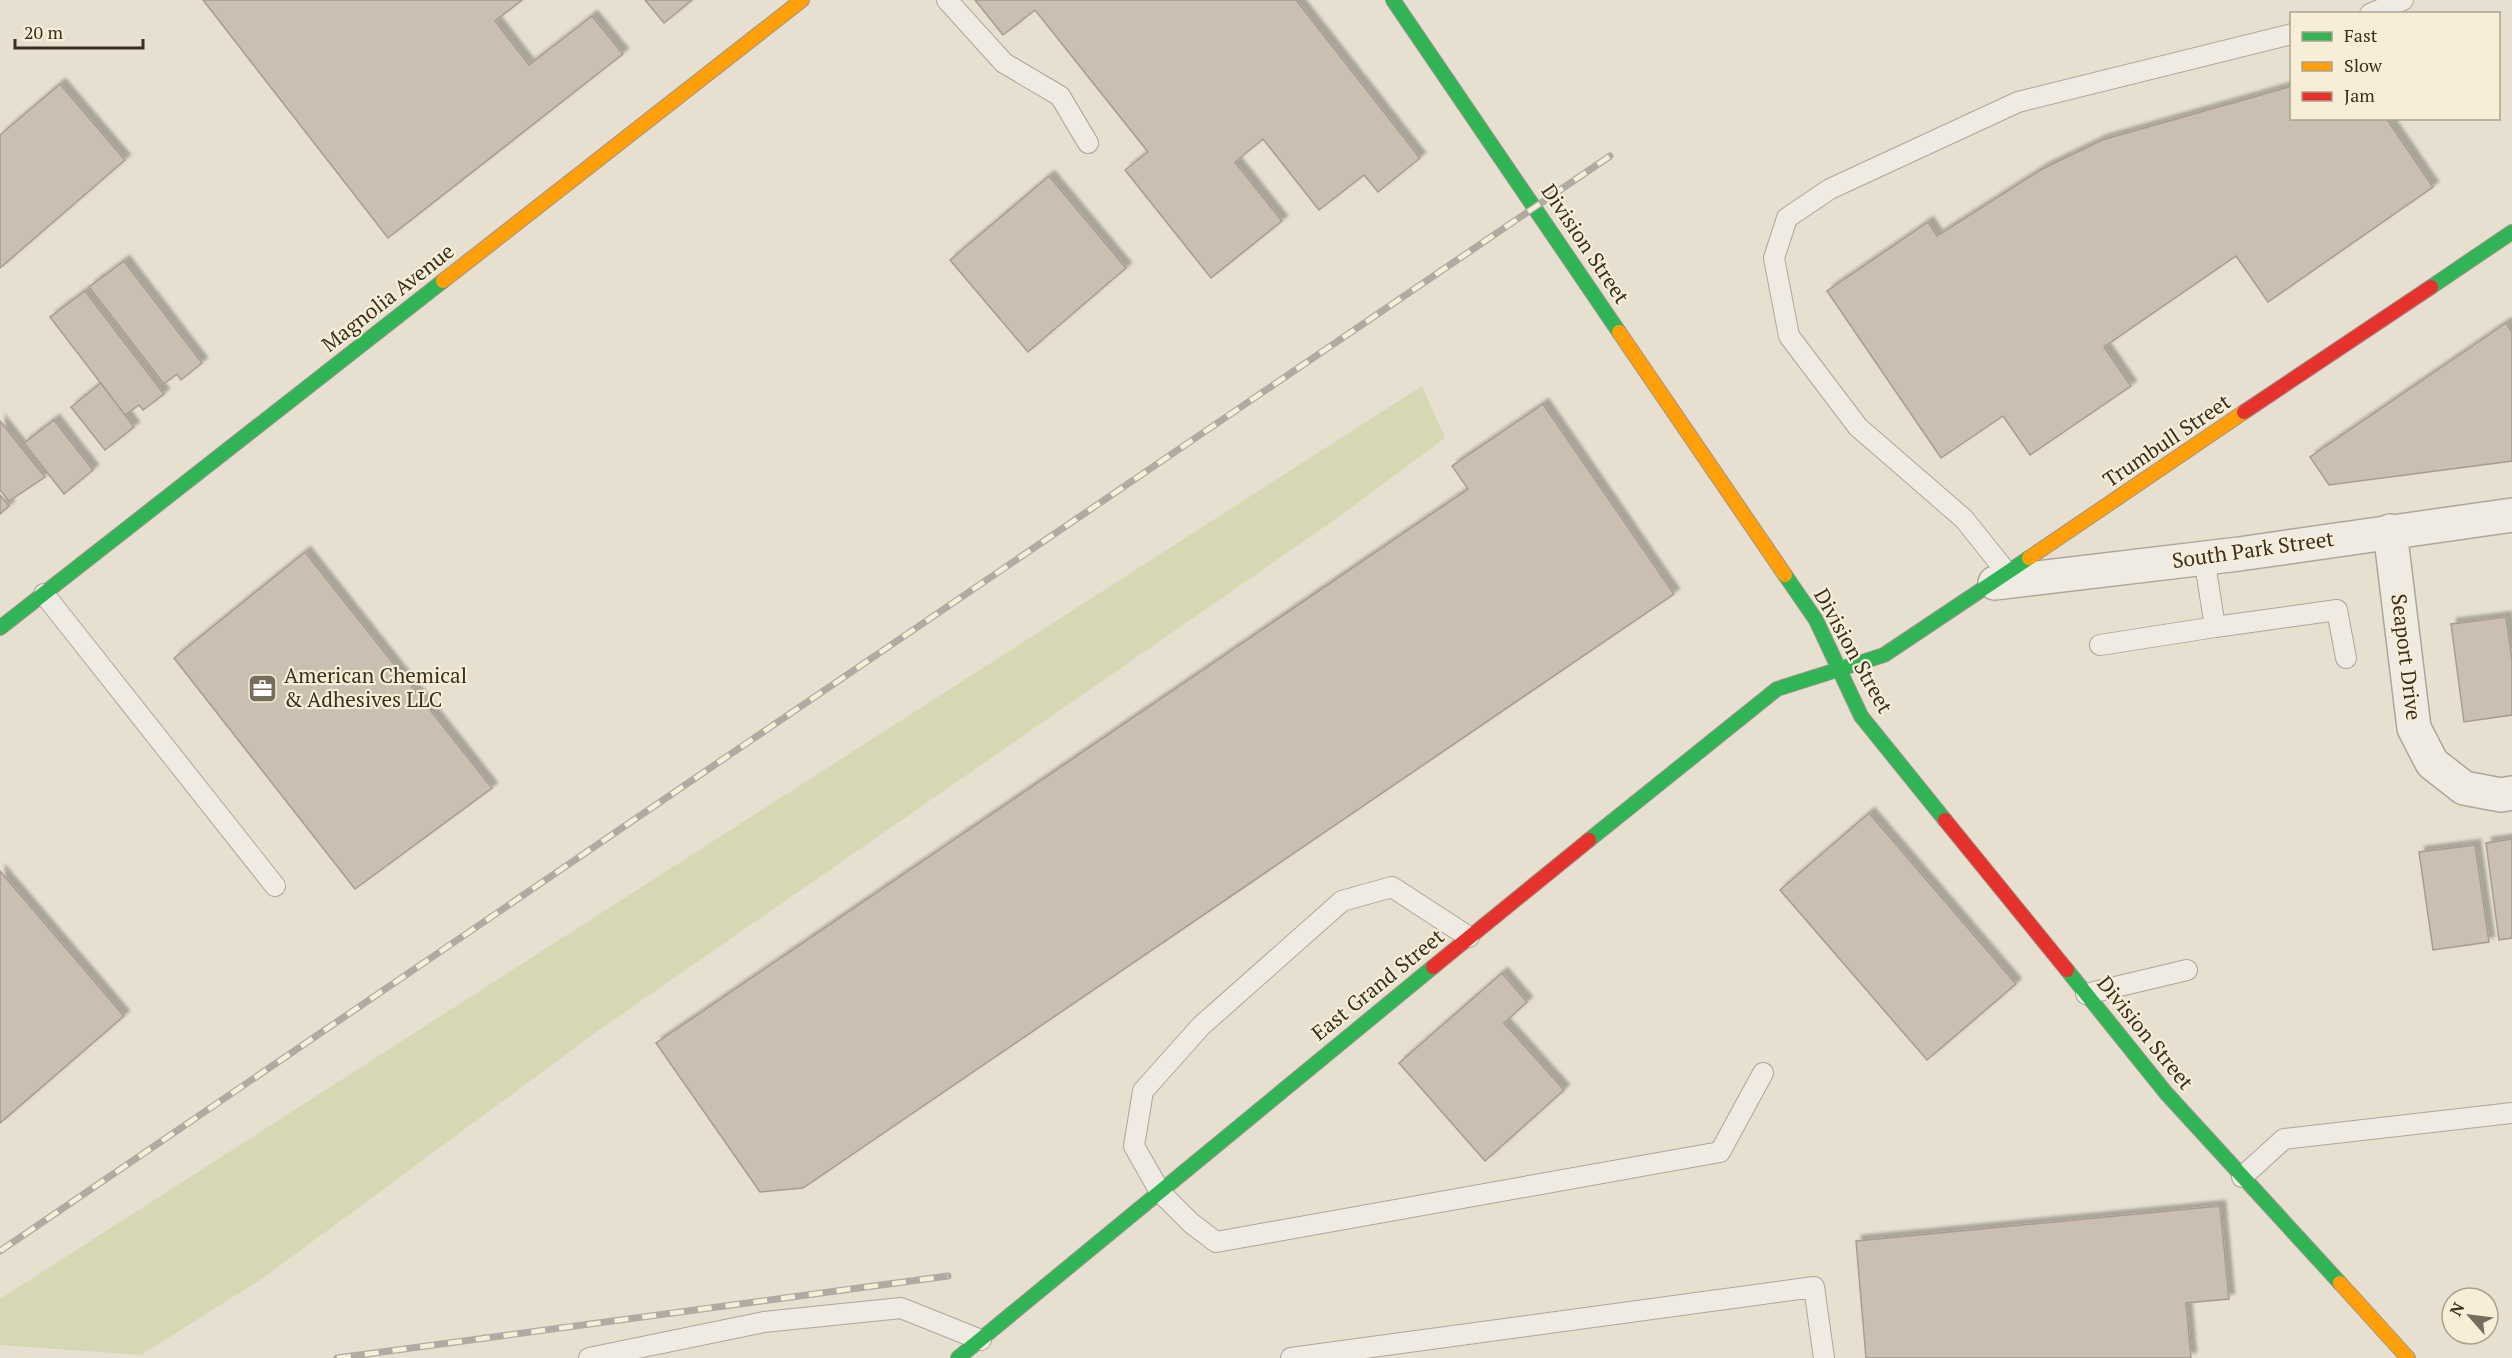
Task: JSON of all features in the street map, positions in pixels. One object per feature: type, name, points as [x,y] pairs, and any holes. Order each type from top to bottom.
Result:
[{"type":"street","name":"Magnolia Avenue","points":[[0,628],[802,0]]},
{"type":"street","name":"Division Street","points":[[1393,0],[1816,620],[1861,716],[2166,1093],[2402,1356]]},
{"type":"street","name":"Trumbull Street","points":[[1838,669],[1884,655],[2512,232]]},
{"type":"street","name":"South Park Street","points":[[2001,578],[2204,557],[2512,515]]},
{"type":"street","name":"Seaport Drive","points":[[2390,531],[2414,728],[2432,763],[2464,788],[2500,795],[2512,793]]},
{"type":"street","name":"East Grand Street","points":[[958,1358],[1469,938],[1777,690],[1838,669]]},
{"type":"lane","points":[[947,0],[1004,63],[1060,96],[1088,143]]},
{"type":"lane","points":[[2375,12],[2403,0]]},
{"type":"lane","points":[[2001,578],[1964,519],[1858,427],[1789,336],[1774,258],[1787,218],[1830,189],[2018,102],[2290,34]]},
{"type":"lane","points":[[2204,557],[2215,627]]},
{"type":"lane","points":[[44,594],[275,886]]},
{"type":"lane","points":[[2100,645],[2337,610],[2346,658]]},
{"type":"lane","points":[[1469,938],[1392,887],[1342,901],[1201,1026],[1143,1091],[1134,1146],[1160,1192],[1191,1223],[1215,1242],[1720,1152],[1763,1073]]},
{"type":"lane","points":[[2086,994],[2187,970]]},
{"type":"lane","points":[[2242,1177],[2284,1139],[2512,1113]]},
{"type":"lane","points":[[1291,1358],[1814,1287],[1824,1358]]},
{"type":"lane","points":[[589,1358],[764,1322],[901,1308],[981,1340]]},
{"type":"green space","points":[[1422,386],[1445,438],[1340,516],[599,1030],[263,1278],[141,1355],[0,1345],[0,1299]]},
{"type":"building","points":[[203,0],[522,0],[495,21],[529,65],[592,16],[623,54],[388,238]]},
{"type":"building","points":[[645,0],[692,0],[664,23]]},
{"type":"building","points":[[975,0],[1296,0],[1420,158],[1378,192],[1364,175],[1319,210],[1263,139],[1235,162],[1282,221],[1211,278],[1125,170],[1148,152],[1035,10],[1003,35]]},
{"type":"building","points":[[60,84],[125,160],[0,268],[0,135]]},
{"type":"building","points":[[2290,87],[2290,120],[2387,120],[2433,187],[2268,302],[2236,256],[2104,347],[2131,386],[2030,455],[2003,416],[1941,458],[1827,291],[1928,222],[1937,236],[2042,169],[2102,140]]},
{"type":"building","points":[[1049,176],[1126,268],[1028,352],[950,260]]},
{"type":"building","points":[[124,261],[202,363],[181,380],[177,374],[164,384],[89,287]]},
{"type":"building","points":[[85,291],[164,394],[143,410],[139,405],[125,415],[50,317]]},
{"type":"building","points":[[2506,323],[2512,332],[2512,461],[2329,485],[2310,457]]},
{"type":"building","points":[[101,383],[134,427],[105,450],[71,407]]},
{"type":"building","points":[[1543,404],[1674,594],[803,1188],[760,1192],[656,1043],[1468,489],[1452,466]]},
{"type":"building","points":[[54,420],[93,470],[64,494],[24,443]]},
{"type":"building","points":[[0,421],[45,477],[9,501],[0,490]]},
{"type":"building","points":[[0,495],[9,506],[0,514]]},
{"type":"building","points":[[305,552],[492,788],[355,889],[174,658]]},
{"type":"building","points":[[2506,617],[2512,661],[2512,715],[2464,722],[2451,624]]},
{"type":"building","points":[[1869,813],[2016,984],[1927,1060],[1780,890]]},
{"type":"building","points":[[2512,839],[2512,938],[2499,940],[2486,843]]},
{"type":"building","points":[[2475,845],[2489,942],[2433,950],[2419,852]]},
{"type":"building","points":[[0,871],[124,1016],[0,1123]]},
{"type":"building","points":[[1502,973],[1527,1002],[1504,1023],[1564,1090],[1485,1161],[1399,1063]]},
{"type":"building","points":[[2220,1206],[2229,1299],[2186,1303],[2191,1358],[1866,1358],[1856,1241]]},
{"type":"railway","points":[[0,1251],[1610,156]]},
{"type":"railway","points":[[337,1358],[948,1276]]},
{"type":"traffic: fast","points":[[1393,0],[1619,332]]},
{"type":"traffic: fast","points":[[2431,287],[2512,232]]},
{"type":"traffic: fast","points":[[0,628],[443,281]]},
{"type":"traffic: fast","points":[[1589,840],[1777,689],[1884,655],[2029,558]]},
{"type":"traffic: fast","points":[[1785,575],[1816,620],[1861,716],[1945,820]]},
{"type":"traffic: fast","points":[[958,1358],[1433,967]]},
{"type":"traffic: fast","points":[[2067,970],[2166,1093],[2340,1283]]},
{"type":"traffic: slow","points":[[443,281],[802,0]]},
{"type":"traffic: slow","points":[[1619,332],[1785,575]]},
{"type":"traffic: slow","points":[[2029,558],[2244,412]]},
{"type":"traffic: slow","points":[[2340,1283],[2408,1358]]},
{"type":"traffic: jam","points":[[2244,412],[2431,287]]},
{"type":"traffic: jam","points":[[1945,820],[2067,970]]},
{"type":"traffic: jam","points":[[1433,967],[1589,840]]},
{"type":"place","name":"American Chemical & Adhesives LLC","points":[[263,688]]}]
